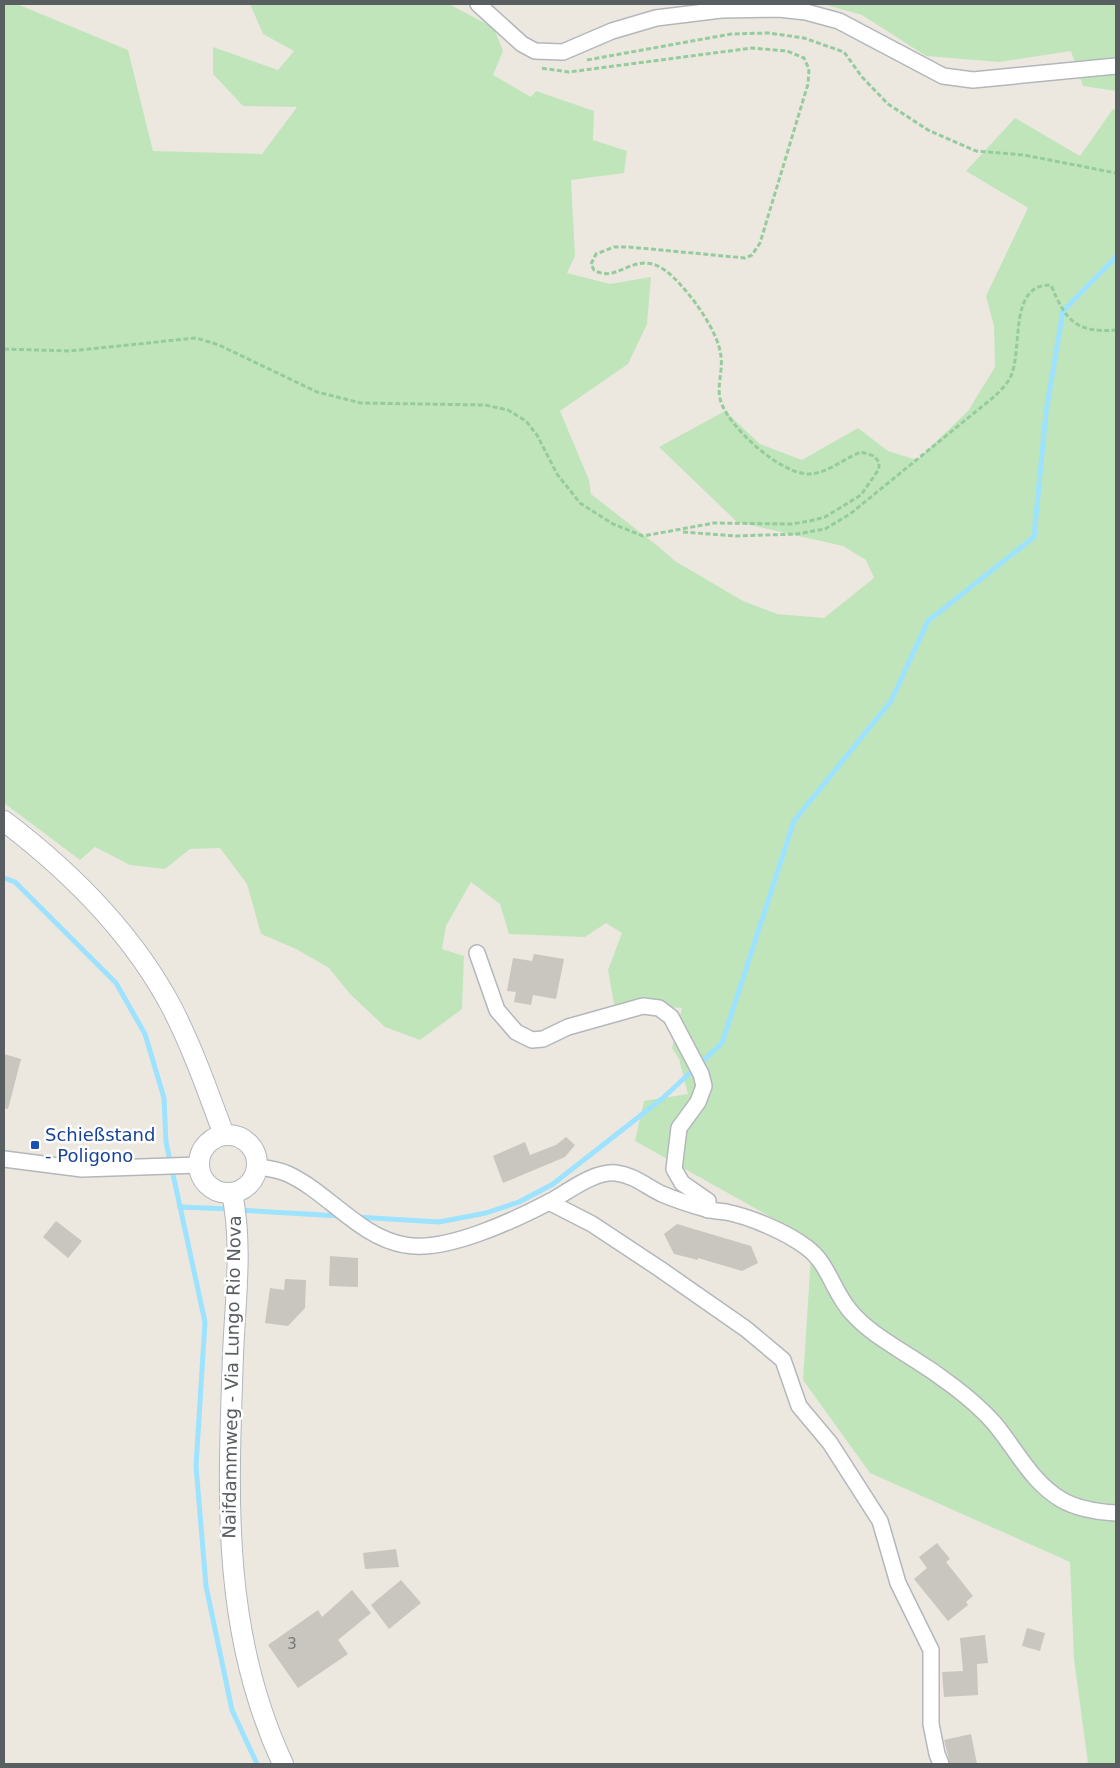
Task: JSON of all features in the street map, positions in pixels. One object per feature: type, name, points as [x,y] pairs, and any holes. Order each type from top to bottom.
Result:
[{"type":"main road","points":[[4,821],[60,865],[101,906],[136,951],[172,1007],[194,1053],[224,1135]]},
{"type":"main road","points":[[224,1135],[233,1135],[249,1143],[254,1150],[257,1167],[255,1177],[234,1205],[206,1183],[190,1165],[209,1142],[224,1135]]},
{"type":"main road","name":"Naifdammweg - Via Lungo Rio Nova","points":[[234,1205],[237,1252],[228,1474],[229,1537],[235,1603],[250,1673],[283,1764]]},
{"type":"street","points":[[478,4],[522,44],[535,51],[564,52],[612,31],[656,18],[721,10],[780,9],[806,12],[840,21],[943,76],[973,80],[1116,66]]},
{"type":"street","points":[[477,953],[497,1010],[516,1032],[532,1040],[543,1039],[568,1027],[643,1006],[659,1008],[671,1017],[699,1069],[704,1086],[698,1102],[679,1128],[674,1169],[682,1183],[708,1201],[708,1210]]},
{"type":"street","points":[[4,1159],[82,1169],[190,1165]]},
{"type":"street","points":[[257,1167],[287,1173],[381,1238],[406,1246],[424,1247],[460,1241],[549,1202],[586,1181],[613,1173],[630,1176],[662,1194],[708,1210],[752,1219],[803,1244],[817,1255],[839,1298],[852,1314],[879,1338],[911,1357],[953,1387],[993,1422],[1027,1469],[1062,1500],[1082,1508],[1116,1513]]},
{"type":"street","points":[[549,1202],[592,1224],[660,1269],[746,1329],[783,1360],[799,1406],[830,1443],[880,1521],[898,1583],[931,1650],[931,1724],[941,1764]]},
{"type":"path","points":[[584,60],[731,34],[768,33],[804,38],[844,52],[862,77],[888,104],[928,130],[976,151],[1024,155],[1116,173]]},
{"type":"path","points":[[4,349],[70,351],[196,338],[219,344],[317,392],[333,397],[361,403],[485,405],[508,410],[526,421],[537,435],[566,487],[593,513],[631,534],[643,536],[675,532],[725,522],[791,524],[810,521],[825,517],[861,495],[880,469],[874,456],[861,452],[825,471],[807,474],[788,469],[771,459],[728,416],[719,391],[721,358],[717,340],[699,309],[674,277],[661,266],[652,263],[640,262],[606,274],[594,270],[591,264],[596,254],[614,247],[725,258],[745,258],[752,255],[760,243],[808,84],[807,62],[804,58],[787,51],[752,48],[568,72],[538,68]]},
{"type":"path","points":[[675,532],[700,532],[736,536],[798,534],[825,529],[850,514],[995,396],[1010,378],[1016,357],[1023,306],[1031,290],[1041,285],[1051,285],[1071,322],[1082,328],[1101,331],[1116,330]]},
{"type":"green space","points":[[4,4],[17,4],[128,50],[153,151],[262,154],[297,107],[243,106],[213,74],[213,47],[278,70],[294,51],[263,34],[250,4],[449,4],[494,28],[503,51],[493,75],[531,97],[536,91],[594,111],[593,140],[627,151],[624,173],[571,180],[575,256],[567,273],[610,284],[651,277],[647,324],[628,364],[560,411],[589,480],[591,494],[675,561],[743,601],[777,614],[824,618],[874,578],[866,560],[843,546],[737,522],[659,447],[725,411],[760,444],[802,460],[858,428],[888,451],[917,460],[968,411],[995,367],[994,326],[986,296],[1028,208],[966,171],[1015,118],[1080,156],[1113,109],[1116,110],[1116,1764],[1088,1764],[1074,1659],[1070,1562],[870,1473],[803,1380],[812,1240],[635,1141],[644,1101],[688,1094],[679,1059],[672,1048],[682,1008],[614,1004],[608,970],[622,933],[606,923],[585,937],[509,934],[500,904],[471,882],[446,926],[442,949],[464,956],[462,1009],[420,1040],[385,1027],[350,994],[329,968],[296,949],[261,934],[247,884],[220,848],[190,849],[165,869],[130,865],[95,847],[80,860],[4,803]]},
{"type":"green space","points":[[823,4],[1116,4],[1116,91],[1083,86],[1071,51],[999,62],[926,56],[862,15]]},
{"type":"building","points":[[534,954],[564,959],[556,999],[533,995],[531,1005],[514,1002],[516,992],[507,991],[513,958],[532,961]]},
{"type":"building","points":[[4,1054],[21,1059],[8,1109],[4,1108]]},
{"type":"building","points":[[566,1137],[575,1145],[565,1157],[503,1183],[493,1156],[525,1142],[530,1155],[556,1145]]},
{"type":"building","points":[[56,1221],[82,1241],[68,1258],[43,1237]]},
{"type":"building","points":[[677,1224],[751,1246],[758,1263],[742,1271],[698,1258],[698,1260],[674,1254],[664,1234]]},
{"type":"building","points":[[330,1256],[358,1258],[358,1287],[329,1286]]},
{"type":"building","points":[[285,1279],[306,1280],[305,1308],[288,1326],[265,1323],[270,1288],[284,1290]]},
{"type":"building","points":[[937,1543],[950,1559],[946,1562],[973,1596],[966,1602],[968,1605],[948,1621],[914,1579],[927,1568],[919,1557]]},
{"type":"building","points":[[396,1549],[399,1567],[365,1569],[363,1553]]},
{"type":"building","points":[[401,1580],[421,1603],[389,1629],[371,1605]]},
{"type":"building","points":[[352,1590],[371,1613],[338,1640],[348,1654],[298,1688],[268,1645],[318,1610],[322,1617]]},
{"type":"building","points":[[1027,1628],[1045,1633],[1040,1651],[1022,1646]]},
{"type":"building","points":[[985,1635],[988,1663],[977,1664],[978,1695],[944,1697],[942,1672],[963,1671],[960,1638]]},
{"type":"building","points":[[971,1734],[977,1764],[950,1764],[944,1740]]},
{"type":"waterway","points":[[356,1217],[439,1222],[486,1213],[519,1202],[553,1184],[663,1098],[722,1043],[794,821],[891,701],[928,621],[1034,537],[1046,412],[1063,311],[1116,257]]},
{"type":"waterway","points":[[4,878],[15,882],[116,983],[145,1034],[164,1098],[166,1142],[205,1322],[196,1466],[206,1586],[232,1710],[257,1764]]},
{"type":"waterway","points":[[180,1207],[230,1209]]},
{"type":"waterway","points":[[239,1210],[340,1216]]},
{"type":"place","name":"Schießstand - Poligono","points":[[35,1145]]}]
